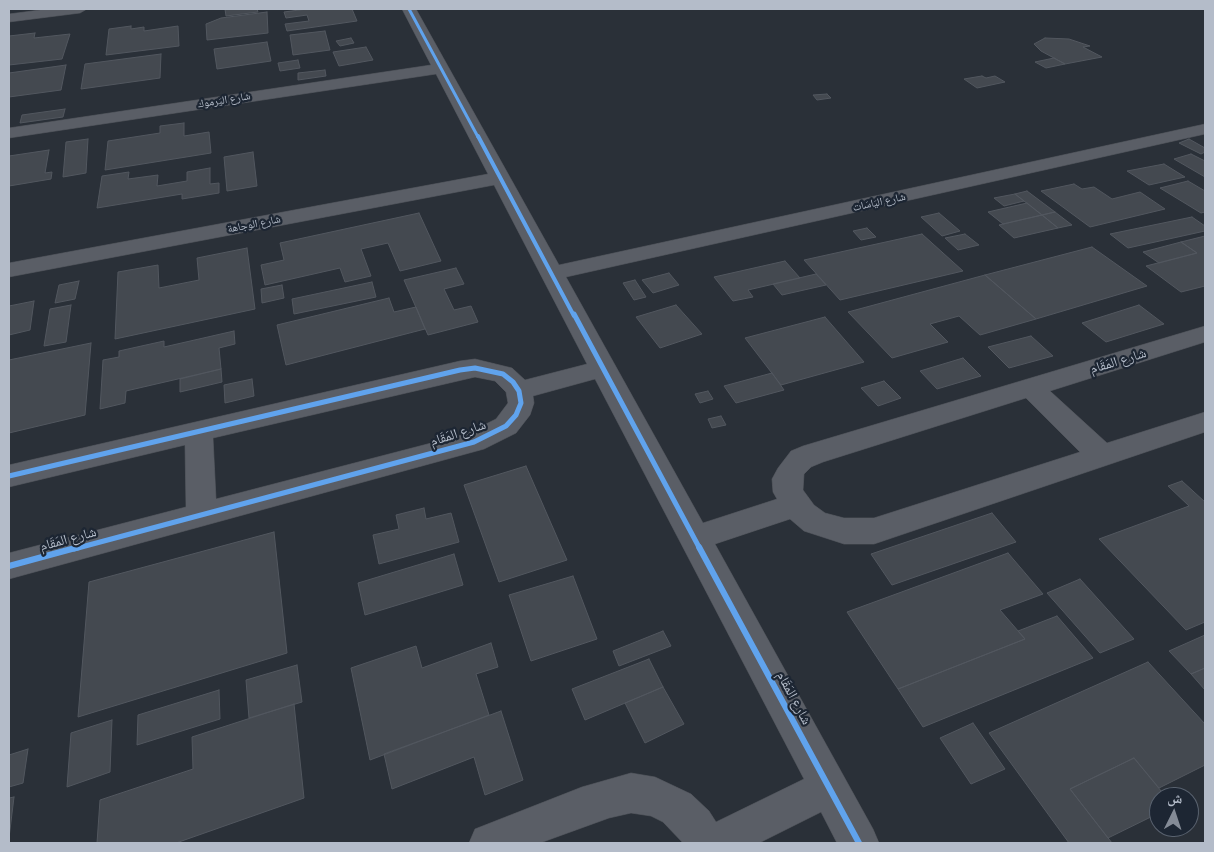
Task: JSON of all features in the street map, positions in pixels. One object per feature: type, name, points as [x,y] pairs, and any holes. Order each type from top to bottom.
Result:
[{"type":"street","points":[[9,18],[80,9]]},
{"type":"street","name":"شارع المَقَام","points":[[409,9],[860,843]]},
{"type":"street","name":"شارع اليَرموك","points":[[9,133],[440,68]]},
{"type":"street","name":"شارع اليَاسَات","points":[[552,273],[1205,129]]},
{"type":"street","name":"شارع الوجاهة","points":[[9,270],[500,178]]},
{"type":"street","name":"شارع المَقَام","points":[[794,504],[788,492],[787,479],[792,468],[801,459],[1205,334]]},
{"type":"street","points":[[9,476],[467,369],[490,370],[503,374],[513,382],[519,391],[603,368]]},
{"type":"street","points":[[1030,387],[1102,456]]},
{"type":"street","name":"شارع المَقَام","points":[[9,566],[474,442],[506,426],[516,415],[520,403],[519,391]]},
{"type":"street","points":[[695,538],[794,504],[803,514],[829,528],[844,531],[874,531],[1205,422]]},
{"type":"street","points":[[199,431],[201,515]]},
{"type":"street","points":[[717,843],[829,787]]},
{"type":"street","points":[[489,843],[582,807],[609,798],[631,794],[655,797],[677,808],[695,825],[705,843]]},
{"type":"building","points":[[225,9],[257,9],[258,12],[226,16]]},
{"type":"building","points":[[307,9],[352,9],[357,21],[287,31],[285,24],[309,21],[307,15],[286,18],[284,12]]},
{"type":"building","points":[[267,12],[268,33],[207,40],[206,24],[221,18]]},
{"type":"building","points":[[131,26],[131,29],[144,27],[144,31],[178,26],[179,46],[106,55],[109,29]]},
{"type":"building","points":[[325,31],[330,50],[293,55],[290,35]]},
{"type":"building","points":[[35,33],[34,38],[70,34],[62,59],[9,65],[9,36]]},
{"type":"building","points":[[351,38],[354,43],[340,46],[336,41]]},
{"type":"building","points":[[1045,38],[1069,39],[1090,46],[1083,47],[1102,57],[1065,64],[1041,51],[1034,44]]},
{"type":"building","points":[[267,42],[271,61],[217,69],[214,49]]},
{"type":"building","points":[[366,47],[373,60],[339,66],[333,52]]},
{"type":"building","points":[[161,54],[160,78],[81,89],[85,64]]},
{"type":"building","points":[[1054,58],[1065,64],[1046,68],[1035,62]]},
{"type":"building","points":[[298,60],[300,68],[280,71],[278,63]]},
{"type":"building","points":[[66,65],[61,90],[9,97],[9,73]]},
{"type":"building","points":[[325,70],[326,76],[298,80],[298,73]]},
{"type":"building","points":[[982,76],[986,78],[995,76],[1005,82],[977,88],[964,79]]},
{"type":"building","points":[[827,94],[831,98],[817,100],[813,95]]},
{"type":"building","points":[[65,109],[63,117],[20,123],[22,115]]},
{"type":"building","points":[[184,123],[184,136],[209,132],[211,153],[105,170],[108,141],[160,133],[160,126]]},
{"type":"building","points":[[88,139],[86,173],[63,177],[66,142]]},
{"type":"building","points":[[1189,139],[1205,148],[1205,152],[1201,154],[1179,143]]},
{"type":"building","points":[[49,150],[45,173],[52,172],[51,179],[9,186],[9,156]]},
{"type":"building","points":[[253,152],[257,186],[227,191],[224,157]]},
{"type":"building","points":[[1191,154],[1205,161],[1205,177],[1174,159]]},
{"type":"building","points":[[1164,164],[1185,177],[1149,185],[1127,171]]},
{"type":"building","points":[[210,168],[210,184],[219,183],[219,193],[182,199],[182,194],[97,208],[102,176],[129,172],[128,179],[158,175],[157,186],[187,181],[187,172]]},
{"type":"building","points":[[1188,181],[1205,191],[1205,212],[1201,213],[1160,188]]},
{"type":"building","points":[[1074,184],[1082,189],[1094,187],[1112,199],[1140,192],[1165,209],[1090,227],[1041,191]]},
{"type":"building","points":[[1027,191],[1055,212],[1042,215],[1015,194]]},
{"type":"building","points":[[1015,194],[1024,201],[1004,206],[994,198]]},
{"type":"building","points":[[1027,203],[1042,215],[1003,224],[988,212]]},
{"type":"building","points":[[1055,212],[1072,225],[1058,228],[1042,215]]},
{"type":"building","points":[[419,213],[441,261],[400,271],[388,243],[361,249],[371,276],[345,282],[340,268],[265,285],[261,265],[284,260],[280,243]]},
{"type":"building","points":[[939,213],[960,231],[942,236],[921,217]]},
{"type":"building","points":[[1042,215],[1058,228],[1014,238],[999,225]]},
{"type":"building","points":[[1192,217],[1205,226],[1205,231],[1128,248],[1110,234]]},
{"type":"building","points":[[867,228],[876,237],[861,240],[853,231]]},
{"type":"building","points":[[922,234],[963,271],[840,300],[804,260]]},
{"type":"building","points":[[965,234],[979,245],[958,250],[945,238]]},
{"type":"building","points":[[1205,236],[1205,286],[1181,292],[1146,266],[1197,253],[1181,242]]},
{"type":"building","points":[[1181,242],[1197,253],[1159,263],[1143,252]]},
{"type":"building","points":[[1092,247],[1147,286],[1036,319],[985,275]]},
{"type":"building","points":[[247,248],[255,309],[115,339],[118,272],[158,265],[159,288],[199,280],[197,258]]},
{"type":"building","points":[[785,261],[800,278],[748,290],[753,297],[733,301],[714,277]]},
{"type":"building","points":[[456,268],[464,284],[444,289],[454,310],[471,306],[478,322],[428,335],[404,280]]},
{"type":"building","points":[[669,273],[679,285],[653,293],[642,280]]},
{"type":"building","points":[[816,274],[826,285],[782,295],[773,284]]},
{"type":"building","points":[[985,275],[1036,319],[980,335],[959,316],[930,324],[948,342],[892,358],[848,312]]},
{"type":"building","points":[[635,280],[646,297],[634,300],[623,283]]},
{"type":"building","points":[[79,281],[75,299],[55,303],[59,285]]},
{"type":"building","points":[[372,282],[376,297],[294,314],[292,299]]},
{"type":"building","points":[[282,285],[284,298],[262,303],[261,289]]},
{"type":"building","points":[[389,298],[394,312],[416,307],[425,329],[286,365],[277,325]]},
{"type":"building","points":[[34,301],[30,330],[9,335],[9,306]]},
{"type":"building","points":[[71,305],[66,342],[44,346],[50,309]]},
{"type":"building","points":[[676,305],[702,334],[660,348],[636,317]]},
{"type":"building","points":[[1139,305],[1164,324],[1106,342],[1082,323]]},
{"type":"building","points":[[825,317],[864,362],[781,385],[745,338]]},
{"type":"building","points":[[234,331],[235,344],[219,348],[221,369],[126,391],[125,403],[100,409],[103,360],[119,357],[119,351],[164,341],[164,347]]},
{"type":"building","points":[[1031,336],[1053,356],[1009,368],[988,347]]},
{"type":"building","points":[[91,343],[85,415],[9,433],[9,360]]},
{"type":"building","points":[[963,358],[981,376],[937,389],[920,371]]},
{"type":"building","points":[[221,369],[222,382],[180,392],[180,379]]},
{"type":"building","points":[[772,373],[784,390],[736,403],[724,386]]},
{"type":"building","points":[[252,379],[254,396],[225,403],[224,385]]},
{"type":"building","points":[[884,381],[901,398],[878,406],[861,388]]},
{"type":"building","points":[[708,391],[713,399],[700,403],[695,394]]},
{"type":"building","points":[[721,416],[726,425],[712,428],[708,419]]},
{"type":"building","points":[[526,466],[567,560],[499,582],[464,485]]},
{"type":"building","points":[[1182,481],[1205,502],[1205,622],[1186,630],[1099,539],[1189,506],[1168,486]]},
{"type":"building","points":[[424,508],[426,519],[451,513],[459,542],[379,564],[373,535],[399,529],[396,515]]},
{"type":"building","points":[[992,513],[1016,542],[892,585],[871,554]]},
{"type":"building","points":[[274,532],[287,653],[78,717],[89,582]]},
{"type":"building","points":[[1008,553],[1043,594],[1000,610],[1025,639],[898,689],[847,612]]},
{"type":"building","points":[[454,554],[463,585],[365,615],[358,583]]},
{"type":"building","points":[[573,576],[597,639],[531,661],[509,595]]},
{"type":"building","points":[[1080,579],[1134,639],[1100,653],[1047,593]]},
{"type":"building","points":[[1057,616],[1093,658],[923,727],[898,689],[1025,639],[1018,631]]},
{"type":"building","points":[[663,631],[671,646],[619,666],[613,651]]},
{"type":"building","points":[[1205,635],[1205,668],[1191,674],[1169,651]]},
{"type":"building","points":[[491,643],[498,667],[476,674],[489,715],[370,760],[351,668],[416,646],[422,668]]},
{"type":"building","points":[[649,659],[663,687],[585,720],[572,689]]},
{"type":"building","points":[[1148,662],[1205,724],[1205,765],[1158,787],[1134,758],[1070,789],[1112,843],[1069,843],[989,733]]},
{"type":"building","points":[[297,665],[302,702],[249,718],[246,680]]},
{"type":"building","points":[[1205,668],[1205,690],[1191,674]]},
{"type":"building","points":[[663,687],[684,724],[645,743],[625,703]]},
{"type":"building","points":[[219,690],[220,719],[137,745],[138,715]]},
{"type":"building","points":[[294,704],[304,798],[176,843],[97,843],[100,800],[193,769],[192,737]]},
{"type":"building","points":[[501,711],[523,780],[485,795],[474,757],[392,789],[384,754]]},
{"type":"building","points":[[112,720],[110,772],[67,787],[71,733]]},
{"type":"building","points":[[973,723],[1005,769],[971,784],[940,738]]},
{"type":"building","points":[[28,749],[23,783],[9,787],[9,755]]},
{"type":"building","points":[[1134,758],[1158,787],[1149,787],[1149,818],[1108,838],[1070,789]]},
{"type":"building","points":[[14,797],[9,838],[9,798]]},
{"type":"cycle path","points":[[409,9],[859,843]]},
{"type":"cycle path","points":[[9,476],[460,370],[475,368],[503,374],[513,382],[519,391],[521,403],[516,415],[506,426],[474,442],[9,566]]}]
